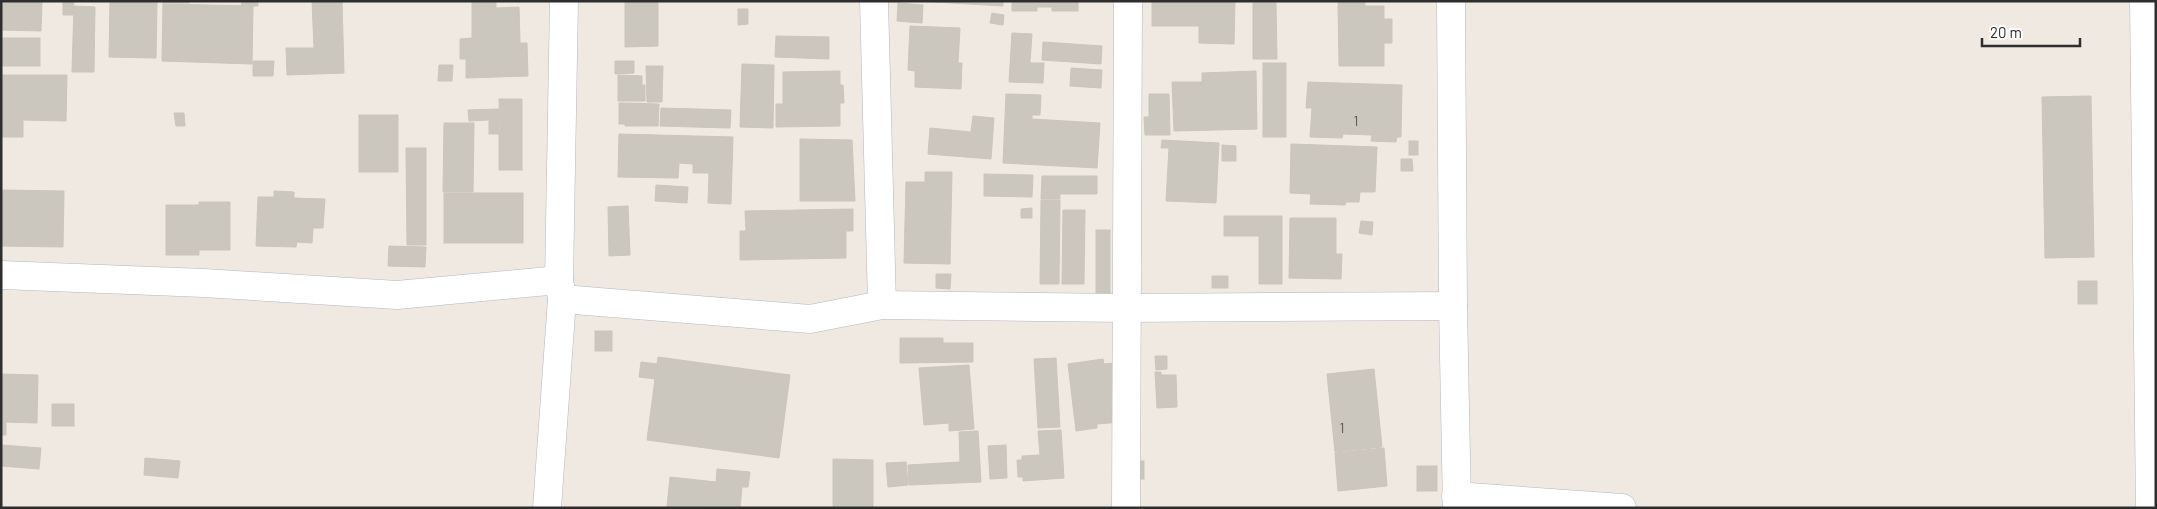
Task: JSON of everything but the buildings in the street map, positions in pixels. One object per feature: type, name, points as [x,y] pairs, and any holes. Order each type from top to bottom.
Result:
[{"type":"street","points":[[548,508],[560,290],[564,1]]},
{"type":"street","points":[[874,1],[882,305]]},
{"type":"street","points":[[1126,508],[1125,308],[1128,1]]},
{"type":"street","points":[[1451,1],[1456,502],[1622,508]]},
{"type":"street","points":[[2148,17],[2150,508]]},
{"type":"street","points":[[1,275],[204,283],[397,295],[560,290],[810,319],[882,305],[1125,308],[1453,306]]}]
